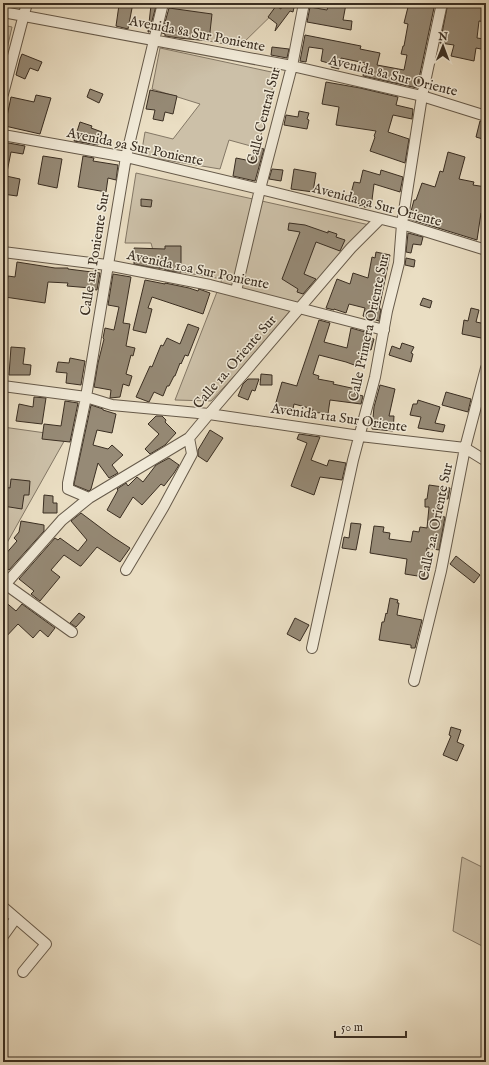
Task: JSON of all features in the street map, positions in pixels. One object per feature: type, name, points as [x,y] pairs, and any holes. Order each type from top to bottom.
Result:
[{"type":"street","points":[[3,94],[27,3]]},
{"type":"street","name":"Calle 1a. Poniente Sur","points":[[89,498],[68,489],[68,483],[86,397],[126,157],[163,3]]},
{"type":"street","name":"Calle Central Sur","points":[[236,291],[260,189],[292,66],[304,3]]},
{"type":"street","points":[[402,224],[422,96],[442,3]]},
{"type":"street","name":"Avenida 8a Sur Poniente","points":[[3,12],[23,17],[292,66]]},
{"type":"street","name":"Avenida 8a Sur Oriente","points":[[292,66],[422,96],[486,116]]},
{"type":"street","name":"Avenida 9a Sur Poniente","points":[[3,135],[126,157],[260,189]]},
{"type":"street","name":"Avenida 9a Sur Oriente","points":[[260,189],[402,224],[486,250]]},
{"type":"street","name":"Calle 1a. Oriente Sur","points":[[4,586],[62,520],[89,498],[189,438],[351,248],[380,219]]},
{"type":"street","name":"Calle Primera Oriente Sur","points":[[312,648],[353,460],[375,377],[387,311],[399,263],[402,224]]},
{"type":"street","name":"Avenida 10a Sur Poniente","points":[[3,252],[107,266],[210,285],[384,330]]},
{"type":"street","name":"Calle 2a. Oriente Sur","points":[[414,681],[441,571],[465,448],[486,368]]},
{"type":"street","name":"Avenida 11a Sur Oriente","points":[[3,386],[86,397],[112,406],[209,414],[360,436],[465,448]]},
{"type":"street","points":[[126,570],[163,508],[192,454],[189,438]]},
{"type":"street","points":[[465,448],[486,461]]},
{"type":"street","points":[[4,586],[72,632]]},
{"type":"street","points":[[3,907],[46,944],[23,972]]},
{"type":"street","points":[[3,936],[16,918]]},
{"type":"shaded area","points":[[171,3],[284,3],[239,47],[165,32]]},
{"type":"shaded area","points":[[3,25],[12,27],[3,67]]},
{"type":"shaded area","points":[[160,48],[276,73],[258,148],[229,140],[220,169],[141,156],[145,132],[173,139],[200,104],[152,89]]},
{"type":"shaded area","points":[[136,173],[374,226],[211,401],[175,400],[222,279],[158,268],[151,243],[125,243]]},
{"type":"shaded area","points":[[3,427],[67,436],[3,550]]},
{"type":"shaded area","points":[[462,857],[486,869],[486,948],[453,931]]},
{"type":"building","points":[[121,3],[133,3],[128,29],[116,26],[119,5],[121,5]]},
{"type":"building","points":[[282,3],[295,3],[293,12],[290,11],[275,31],[277,24],[268,17],[276,6],[281,9]]},
{"type":"building","points":[[329,3],[346,4],[343,20],[352,21],[351,30],[307,22],[310,7],[327,10]]},
{"type":"building","points":[[409,3],[435,3],[417,88],[363,76],[365,63],[341,58],[339,69],[331,67],[332,64],[321,61],[323,49],[309,47],[306,62],[300,61],[305,35],[361,46],[360,49],[380,53],[377,65],[404,70],[407,55],[401,54],[408,24],[404,23]]},
{"type":"building","points":[[448,3],[486,3],[486,22],[479,21],[477,38],[486,40],[486,50],[476,48],[474,61],[451,56],[454,45],[440,43]]},
{"type":"building","points":[[151,5],[156,6],[148,32]]},
{"type":"building","points":[[169,8],[212,14],[209,41],[165,36],[165,34],[162,33]]},
{"type":"building","points":[[272,47],[289,49],[287,58],[271,55]]},
{"type":"building","points":[[22,54],[42,62],[38,71],[30,68],[25,79],[16,75]]},
{"type":"building","points":[[326,82],[398,97],[396,105],[413,109],[412,119],[393,115],[388,132],[409,139],[405,163],[370,151],[376,131],[336,125],[339,107],[322,104]]},
{"type":"building","points":[[90,89],[103,94],[99,103],[87,97]]},
{"type":"building","points":[[150,90],[177,96],[173,114],[165,112],[163,121],[153,119],[155,110],[146,109]]},
{"type":"building","points":[[36,95],[51,98],[40,134],[5,126],[11,97],[34,102]]},
{"type":"building","points":[[299,111],[309,113],[307,119],[309,120],[307,129],[284,125],[286,115],[298,117]]},
{"type":"building","points":[[480,121],[486,122],[486,140],[476,137]]},
{"type":"building","points":[[80,122],[92,126],[91,128],[102,132],[98,145],[74,141]]},
{"type":"building","points":[[3,142],[25,146],[23,154],[11,152],[7,172],[3,172]]},
{"type":"building","points":[[254,147],[264,149],[255,181],[233,176],[236,158],[251,161]]},
{"type":"building","points":[[448,152],[465,157],[459,179],[474,182],[473,185],[486,187],[486,214],[481,213],[477,240],[409,219],[414,200],[416,200],[422,183],[435,187],[440,171],[443,172]]},
{"type":"building","points":[[43,156],[62,159],[57,188],[38,184]]},
{"type":"building","points":[[83,156],[94,158],[93,161],[118,165],[116,180],[108,178],[106,192],[78,187]]},
{"type":"building","points":[[272,169],[283,170],[281,181],[269,179]]},
{"type":"building","points":[[294,169],[316,173],[313,192],[291,189]]},
{"type":"building","points":[[363,170],[380,175],[381,170],[403,177],[400,192],[374,184],[371,208],[349,201],[354,182],[360,183]]},
{"type":"building","points":[[6,176],[20,179],[17,196],[3,194]]},
{"type":"building","points":[[141,199],[152,200],[151,207],[141,206]]},
{"type":"building","points":[[289,223],[305,225],[328,233],[328,231],[337,234],[336,237],[345,240],[340,251],[316,242],[304,274],[316,279],[303,294],[297,292],[298,289],[282,279],[300,232],[288,230]]},
{"type":"building","points":[[408,233],[423,237],[421,245],[413,244],[411,253],[406,252]]},
{"type":"building","points":[[165,246],[181,246],[181,272],[165,270],[165,268],[154,268],[134,264],[134,248],[165,249]]},
{"type":"building","points":[[376,252],[390,255],[379,309],[381,309],[379,321],[363,316],[365,308],[349,304],[346,313],[326,308],[337,279],[350,284],[353,273],[368,278],[372,257],[375,258]]},
{"type":"building","points":[[406,258],[415,260],[414,267],[405,265]]},
{"type":"building","points":[[17,262],[100,273],[97,290],[67,286],[68,283],[48,282],[45,303],[5,297],[8,276],[15,277]]},
{"type":"building","points":[[113,274],[131,277],[123,323],[130,324],[126,346],[135,348],[133,356],[131,355],[126,374],[132,376],[129,386],[123,384],[120,397],[110,398],[111,390],[94,387],[105,328],[114,330],[119,307],[108,305]]},
{"type":"building","points":[[145,280],[198,291],[199,289],[210,293],[203,314],[152,297],[148,308],[152,309],[146,333],[133,330]]},
{"type":"building","points":[[423,298],[432,301],[430,308],[420,305]]},
{"type":"building","points":[[471,308],[479,310],[476,322],[486,324],[486,339],[462,334],[464,320],[468,321]]},
{"type":"building","points":[[319,320],[330,323],[324,342],[347,348],[351,328],[365,332],[364,336],[374,339],[371,350],[364,348],[357,366],[319,355],[313,374],[319,376],[318,379],[356,389],[355,394],[363,396],[361,404],[330,400],[328,414],[312,412],[313,409],[294,404],[292,414],[274,409],[282,382],[297,386]]},
{"type":"building","points":[[188,324],[199,328],[188,356],[185,355],[181,364],[180,363],[175,376],[169,386],[167,386],[163,396],[154,392],[149,402],[136,397],[150,366],[152,367],[161,345],[163,346],[167,338],[180,344]]},
{"type":"building","points":[[402,343],[414,347],[411,353],[413,354],[411,362],[389,355],[392,346],[400,349]]},
{"type":"building","points":[[11,347],[25,348],[23,364],[31,365],[30,375],[9,375]]},
{"type":"building","points":[[70,358],[85,361],[81,385],[66,383],[67,373],[56,372],[58,362],[69,363]]},
{"type":"building","points":[[261,374],[272,375],[272,385],[260,385]]},
{"type":"building","points":[[248,379],[259,379],[255,391],[252,390],[248,400],[238,396],[243,384]]},
{"type":"building","points":[[380,385],[395,389],[389,416],[394,416],[393,431],[372,429],[374,407]]},
{"type":"building","points":[[446,392],[471,399],[468,412],[442,405]]},
{"type":"building","points":[[34,397],[46,398],[42,424],[16,421],[19,404],[33,407]]},
{"type":"building","points":[[418,400],[440,407],[435,423],[445,425],[443,432],[418,428],[421,417],[410,415],[413,404],[417,404]]},
{"type":"building","points":[[65,401],[78,403],[70,442],[42,439],[44,424],[61,426]]},
{"type":"building","points":[[91,405],[116,414],[112,433],[97,430],[93,445],[108,449],[112,445],[123,455],[112,465],[118,473],[109,478],[98,463],[91,489],[89,491],[74,484]]},
{"type":"building","points":[[156,416],[162,416],[166,420],[165,422],[176,433],[165,445],[150,454],[145,449],[159,434],[148,424]]},
{"type":"building","points":[[210,430],[223,438],[207,462],[198,456],[198,450]]},
{"type":"building","points":[[299,434],[320,437],[311,460],[327,466],[329,460],[346,463],[342,480],[320,477],[314,495],[291,486],[307,443],[297,439]]},
{"type":"building","points":[[169,458],[179,465],[164,486],[161,484],[142,505],[133,497],[120,518],[107,510],[118,490],[117,489],[126,483],[128,486],[137,477],[143,482],[156,465]]},
{"type":"building","points":[[11,479],[30,481],[29,495],[24,495],[22,509],[3,506],[3,487],[10,488]]},
{"type":"building","points":[[429,485],[450,488],[448,499],[440,498],[438,516],[445,517],[439,550],[427,548],[424,577],[405,574],[407,559],[370,553],[374,526],[384,527],[383,532],[390,533],[389,539],[411,542],[413,531],[419,532],[420,527],[427,528],[429,507],[425,507],[425,499],[427,499]]},
{"type":"building","points":[[44,495],[53,496],[53,503],[57,503],[57,513],[43,513]]},
{"type":"building","points":[[81,513],[130,548],[120,562],[97,547],[81,566],[64,555],[51,570],[60,577],[40,601],[31,594],[34,591],[19,579],[55,538],[58,540],[60,538],[78,551],[87,540],[71,521]]},
{"type":"building","points":[[21,521],[44,525],[44,531],[9,570],[3,565],[3,557],[17,541],[14,538],[19,532]]},
{"type":"building","points":[[351,523],[361,524],[356,550],[342,548],[344,537],[349,538]]},
{"type":"building","points":[[456,556],[480,575],[474,583],[450,564]]},
{"type":"building","points":[[390,598],[398,600],[397,615],[422,620],[415,648],[411,648],[411,645],[379,640],[382,622],[384,622],[386,613],[387,614]]},
{"type":"building","points":[[3,600],[16,611],[22,604],[55,628],[48,637],[40,630],[33,638],[18,624],[3,640]]},
{"type":"building","points":[[79,613],[85,617],[76,627],[70,623]]},
{"type":"building","points":[[295,618],[309,625],[300,641],[287,634]]},
{"type":"building","points":[[451,727],[461,730],[457,742],[464,745],[457,761],[443,755],[451,736],[449,735]]}]
